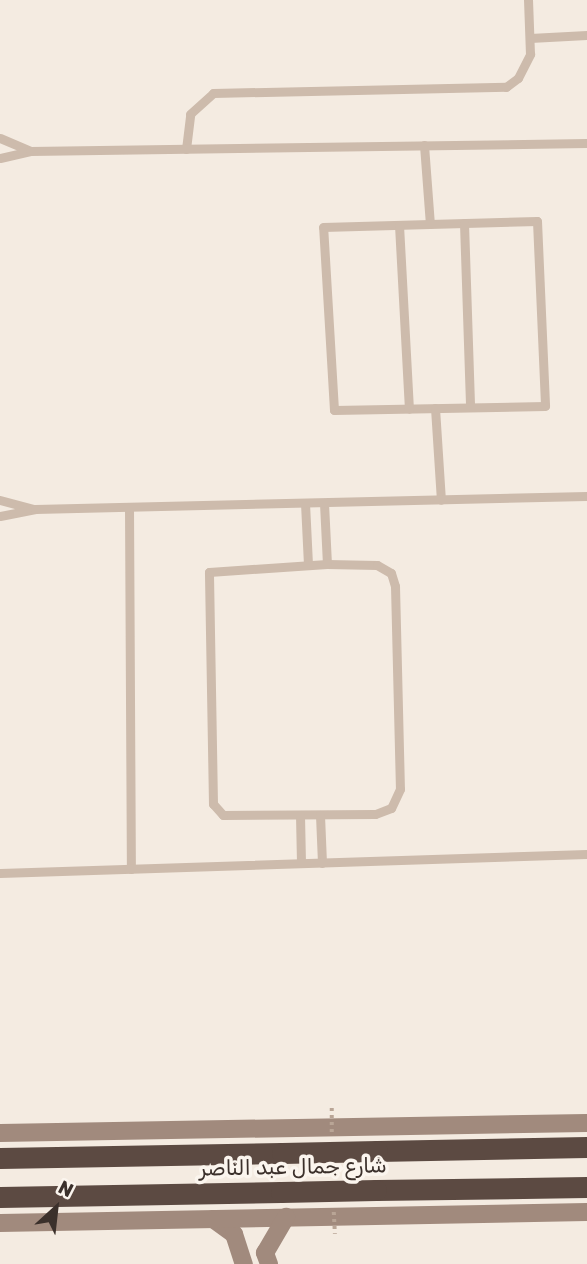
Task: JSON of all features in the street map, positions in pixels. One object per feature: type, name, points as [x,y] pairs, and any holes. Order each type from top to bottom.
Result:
[{"type":"highway","name":"شارع جمال عبد الناصر","points":[[0,1158],[587,1147]]},
{"type":"highway","name":"شارع جمال عبد الناصر","points":[[0,1197],[587,1187]]},
{"type":"main road","points":[[0,1133],[587,1123]]},
{"type":"main road","points":[[0,1223],[587,1212]]},
{"type":"main road","points":[[269,1264],[265,1253],[286,1217]]},
{"type":"main road","points":[[213,1219],[234,1234],[244,1264]]},
{"type":"lane","points":[[186,149],[190,114],[214,93],[506,87],[525,68],[530,38],[528,0]]},
{"type":"lane","points":[[530,38],[587,35]]},
{"type":"lane","points":[[0,138],[30,151]]},
{"type":"lane","points":[[0,158],[30,151],[587,143]]},
{"type":"lane","points":[[424,145],[430,224]]},
{"type":"lane","points":[[537,221],[545,406],[334,410],[323,227],[464,223],[537,221]]},
{"type":"lane","points":[[464,223],[470,407]]},
{"type":"lane","points":[[399,225],[409,409]]},
{"type":"lane","points":[[435,408],[441,500]]},
{"type":"lane","points":[[0,516],[35,509],[587,496]]},
{"type":"lane","points":[[0,500],[35,509]]},
{"type":"lane","points":[[304,503],[308,565]]},
{"type":"lane","points":[[324,503],[327,564]]},
{"type":"lane","points":[[130,507],[131,869]]},
{"type":"lane","points":[[308,565],[377,565],[391,573],[395,586],[400,789],[391,808],[375,814],[300,815],[215,811],[207,578],[214,569],[308,565]]},
{"type":"lane","points":[[320,814],[322,863]]},
{"type":"lane","points":[[300,815],[301,863]]},
{"type":"lane","points":[[0,873],[587,854]]}]
